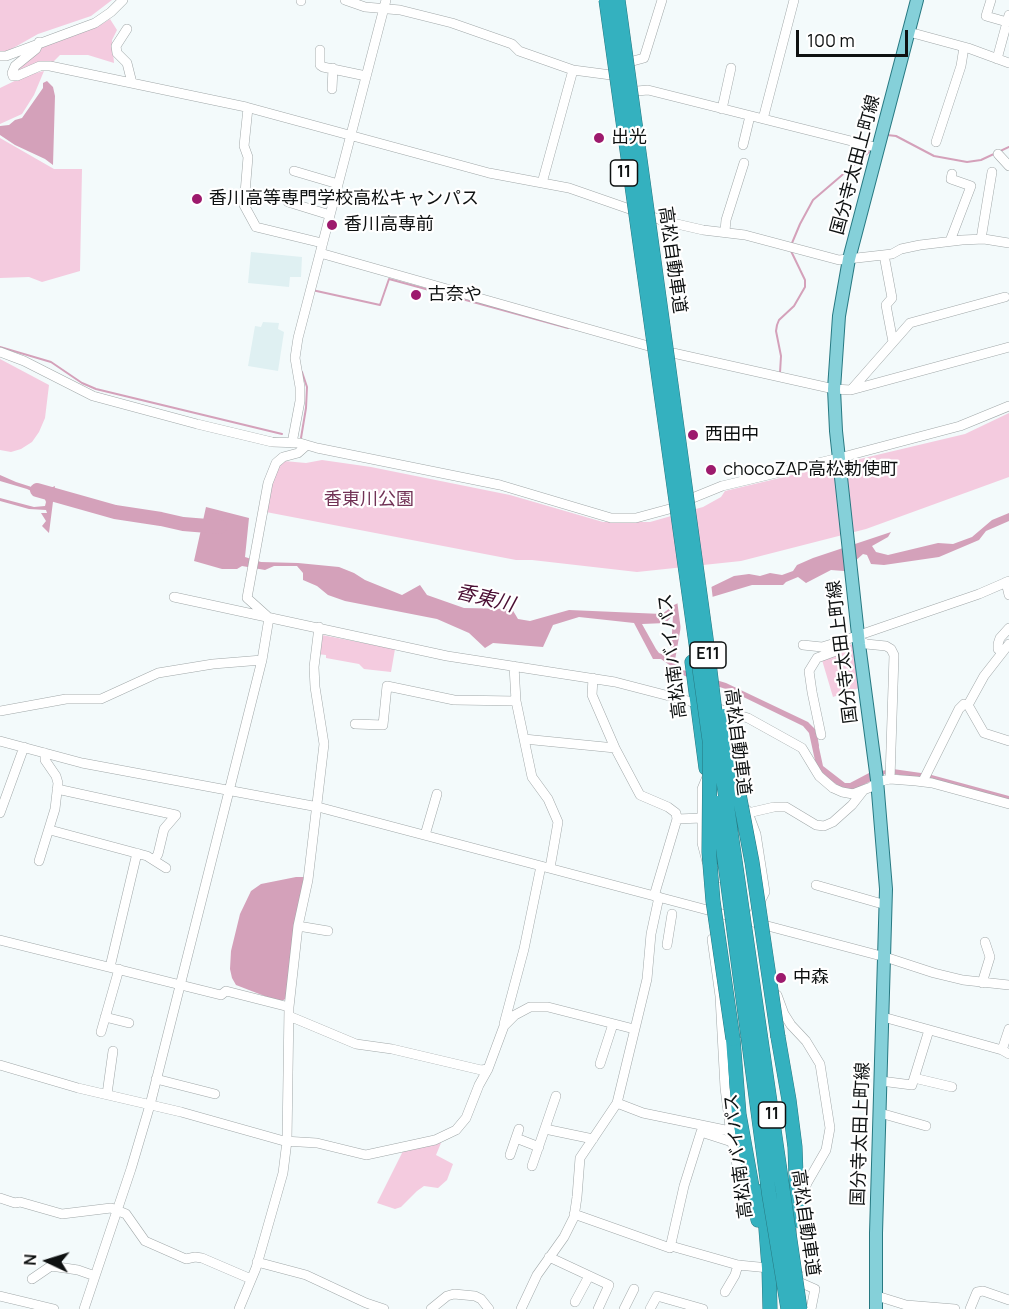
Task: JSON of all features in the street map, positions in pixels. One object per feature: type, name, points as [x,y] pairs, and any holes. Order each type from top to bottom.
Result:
[{"type":"highway","name":"高松南バイパス","points":[[600,0],[674,509],[696,696],[764,1195],[770,1309]]},
{"type":"highway","name":"高松自動車道","points":[[606,0],[710,743],[767,1182],[786,1309]]},
{"type":"highway","name":"高松自動車道","points":[[618,0],[706,638],[723,778],[800,1309]]},
{"type":"highway","name":"高松南バイパス","points":[[623,0],[673,353],[690,502],[750,922],[778,1166],[786,1309]]},
{"type":"highway","points":[[706,638],[716,672],[752,862],[789,1100],[795,1147],[797,1204],[801,1222]]},
{"type":"highway","points":[[710,743],[709,852],[712,901],[733,1039],[739,1114],[769,1269]]},
{"type":"main road","name":"国分寺太田上町線","points":[[876,1309],[876,1233],[885,957],[885,863],[858,635],[834,389],[838,316],[849,259],[916,0]]},
{"type":"street","points":[[0,56],[6,56],[95,23],[123,0]]},
{"type":"street","points":[[345,0],[365,7],[385,4],[482,32],[512,44],[519,51],[573,70],[611,75]]},
{"type":"street","points":[[633,61],[644,58],[662,0]]},
{"type":"street","points":[[763,119],[794,0]]},
{"type":"street","points":[[991,0],[986,16],[1008,19],[997,59]]},
{"type":"street","points":[[292,443],[300,401],[296,348],[385,4]]},
{"type":"street","points":[[127,29],[116,46],[117,53],[127,63],[132,83]]},
{"type":"street","points":[[909,32],[964,47],[1009,63]]},
{"type":"street","points":[[39,42],[36,50],[15,66],[12,73],[14,76],[40,66],[50,66],[249,108],[489,173],[569,188],[653,217],[703,230],[725,231],[758,238],[839,260],[884,255],[910,247],[950,241],[981,239],[1009,243]]},
{"type":"street","points":[[936,142],[961,66],[964,47]]},
{"type":"street","points":[[320,50],[320,65],[366,76]]},
{"type":"street","points":[[332,89],[333,68]]},
{"type":"street","points":[[722,109],[731,68]]},
{"type":"street","points":[[542,183],[573,70]]},
{"type":"street","points":[[637,91],[648,90],[879,148]]},
{"type":"street","points":[[249,108],[244,146],[248,157],[244,205],[256,227],[322,243]]},
{"type":"street","points":[[743,145],[750,116]]},
{"type":"street","points":[[998,154],[1009,166]]},
{"type":"street","points":[[725,231],[726,220],[744,163]]},
{"type":"street","points":[[294,171],[338,184]]},
{"type":"street","points":[[981,239],[992,172]]},
{"type":"street","points":[[950,241],[971,186],[951,179],[952,174]]},
{"type":"street","points":[[288,202],[330,215]]},
{"type":"street","points":[[320,253],[673,353],[834,389],[851,390],[1009,347]]},
{"type":"street","points":[[884,255],[892,298],[886,304],[892,342]]},
{"type":"street","points":[[851,390],[910,322],[1005,297]]},
{"type":"street","points":[[0,352],[24,361],[93,396],[114,403],[272,442],[306,445],[500,485],[611,518],[636,518],[674,509]]},
{"type":"street","points":[[690,502],[722,486],[840,460],[960,426],[1009,406]]},
{"type":"street","points":[[269,618],[247,598],[268,483],[276,463],[283,457],[298,453],[306,445]]},
{"type":"street","points":[[803,645],[822,648],[1008,582],[1009,595]]},
{"type":"street","points":[[174,597],[447,656],[593,678],[718,702],[802,748],[815,771],[833,788],[849,794],[863,791]]},
{"type":"street","points":[[84,1309],[150,1105],[262,660],[269,618]]},
{"type":"street","points":[[239,1309],[257,1262],[283,1173],[287,1141],[289,1012],[298,926],[308,880],[324,744],[314,667],[319,627]]},
{"type":"street","points":[[1006,647],[998,649],[998,644],[1009,628]]},
{"type":"street","points":[[858,635],[866,644],[886,646],[894,655],[890,775]]},
{"type":"street","points":[[821,735],[810,671],[817,658],[836,651],[845,640]]},
{"type":"street","points":[[969,705],[984,676],[1006,647]]},
{"type":"street","points":[[0,711],[66,699],[101,699],[158,674],[213,664],[262,660]]},
{"type":"street","points":[[0,1065],[78,1088],[287,1141],[316,1143],[366,1155],[435,1140],[461,1125],[488,1069],[504,1026],[558,822],[548,799],[532,777],[516,701],[514,666]]},
{"type":"street","points":[[521,1309],[537,1275],[564,1237],[574,1214],[580,1158],[616,1103],[646,979],[656,896],[677,819],[676,813],[668,807],[640,795],[615,748],[592,695],[593,678]]},
{"type":"street","points":[[355,724],[383,725],[387,686],[454,700],[516,701]]},
{"type":"street","points":[[924,778],[959,709],[964,704],[969,705]]},
{"type":"street","points":[[969,705],[984,733],[1009,741]]},
{"type":"street","points":[[524,739],[615,748]]},
{"type":"street","points":[[0,741],[82,763],[318,807],[885,957],[934,973],[982,983],[1009,985]]},
{"type":"street","points":[[0,813],[24,747]]},
{"type":"street","points":[[39,861],[50,830],[57,789],[56,776],[45,760],[45,753]]},
{"type":"street","points":[[726,754],[756,834],[765,892],[750,922]]},
{"type":"street","points":[[748,813],[774,807],[786,807],[816,825],[824,826],[833,822],[852,806],[876,778],[890,775],[924,778],[1009,804]]},
{"type":"street","points":[[707,777],[702,789],[703,852],[707,862],[720,878]]},
{"type":"street","points":[[57,789],[177,815],[164,829],[158,854],[154,859]]},
{"type":"street","points":[[425,835],[437,794]]},
{"type":"street","points":[[677,819],[702,818]]},
{"type":"street","points":[[50,830],[137,853],[154,859],[166,868]]},
{"type":"street","points":[[101,1032],[137,853]]},
{"type":"street","points":[[816,885],[886,905]]},
{"type":"street","points":[[651,934],[668,941],[672,914]]},
{"type":"street","points":[[726,916],[713,927],[712,936],[720,996],[725,1088],[730,1131],[743,1187],[758,1219]]},
{"type":"street","points":[[298,926],[328,931]]},
{"type":"street","points":[[768,927],[778,1000],[791,1025],[806,1041],[820,1064],[824,1076],[830,1128],[826,1150],[807,1183],[803,1195],[799,1282],[795,1309]]},
{"type":"street","points":[[0,940],[221,995],[226,991],[289,1012],[356,1044],[392,1049],[481,1070],[488,1069]]},
{"type":"street","points":[[982,983],[990,957],[986,942]]},
{"type":"street","points":[[504,1026],[514,1015],[530,1007],[548,1007],[634,1029]]},
{"type":"street","points":[[105,1017],[129,1023]]},
{"type":"street","points":[[883,1017],[1005,1052],[1009,1029]]},
{"type":"street","points":[[600,1064],[613,1024]]},
{"type":"street","points":[[881,1081],[912,1085],[929,1030]]},
{"type":"street","points":[[107,1094],[113,1051]]},
{"type":"street","points":[[914,1078],[952,1087]]},
{"type":"street","points":[[156,1079],[215,1094]]},
{"type":"street","points":[[532,1166],[556,1096]]},
{"type":"street","points":[[616,1103],[702,1129],[732,1142]]},
{"type":"street","points":[[880,1113],[926,1126]]},
{"type":"street","points":[[545,1129],[593,1139]]},
{"type":"street","points":[[702,1129],[730,1131]]},
{"type":"street","points":[[671,1246],[684,1186],[702,1129]]},
{"type":"street","points":[[510,1155],[518,1133],[539,1147]]},
{"type":"street","points":[[0,1198],[70,1215],[111,1208],[126,1214],[145,1241],[186,1259],[202,1258],[251,1279]]},
{"type":"street","points":[[574,1214],[670,1248],[671,1246],[738,1265],[769,1269]]},
{"type":"street","points":[[549,1257],[609,1285],[598,1309]]},
{"type":"street","points":[[257,1262],[306,1275],[384,1309]]},
{"type":"street","points":[[725,1292],[738,1265]]},
{"type":"street","points":[[32,1279],[51,1266],[78,1270],[94,1276]]},
{"type":"street","points":[[575,1302],[588,1276]]},
{"type":"street","points":[[799,1282],[814,1289],[811,1309]]},
{"type":"street","points":[[624,1309],[634,1289]]},
{"type":"street","points":[[969,1309],[977,1292],[983,1291],[1009,1300]]},
{"type":"street","points":[[431,1309],[447,1296],[454,1294],[482,1299],[489,1309]]},
{"type":"street","points":[[0,1296],[42,1308],[54,1309]]},
{"type":"street","points":[[650,1309],[657,1296],[678,1305],[703,1309]]},
{"type":"street","points":[[877,1296],[906,1305],[955,1309]]},
{"type":"shaded area","points":[[47,81],[53,87],[55,96],[53,165],[0,135],[0,126],[9,125],[22,118],[43,88],[43,83]]},
{"type":"shaded area","points":[[251,252],[302,257],[301,277],[290,277],[289,287],[248,283]]},
{"type":"shaded area","points":[[263,322],[279,323],[278,329],[284,332],[278,371],[248,366],[255,326],[261,327]]},
{"type":"shaded area","points":[[0,475],[44,491],[55,486],[49,533],[42,526],[46,521],[41,513],[47,513],[46,510],[29,509],[0,501],[0,498],[34,507],[45,506],[44,497],[0,481]]},
{"type":"shaded area","points":[[206,507],[249,518],[245,557],[261,562],[339,567],[402,595],[420,585],[427,595],[464,608],[512,609],[518,619],[530,621],[569,610],[662,614],[674,605],[734,576],[749,574],[760,576],[770,573],[782,575],[813,558],[891,532],[888,537],[872,546],[876,552],[888,555],[938,543],[953,544],[972,537],[992,520],[1009,513],[1009,521],[986,531],[979,540],[939,557],[884,565],[871,564],[867,555],[863,554],[844,571],[831,570],[806,583],[798,577],[783,585],[752,585],[712,597],[684,609],[675,660],[683,670],[726,683],[808,722],[815,729],[823,766],[845,783],[850,783],[869,773],[893,769],[928,774],[1009,796],[1009,802],[926,779],[893,774],[885,774],[853,790],[844,789],[828,779],[816,765],[809,733],[803,726],[729,690],[685,676],[661,659],[653,659],[634,623],[579,617],[553,625],[543,647],[493,643],[485,648],[469,633],[437,619],[345,601],[328,595],[317,586],[303,580],[303,573],[297,566],[274,566],[265,570],[242,566],[237,569],[222,569],[194,561]],"holes":[[[673,615],[669,657],[659,653],[642,624],[666,623]]]},
{"type":"shaded area","points":[[304,877],[287,998],[280,1002],[236,985],[230,969],[231,951],[240,914],[251,891],[261,884]]},
{"type":"green space","points":[[0,0],[112,0],[91,16],[38,34],[8,51],[0,52]]},
{"type":"green space","points":[[110,19],[117,30],[112,40],[114,63],[88,55],[60,55],[53,62],[39,62],[19,72],[16,69],[44,44],[97,27]]},
{"type":"green space","points":[[44,71],[34,95],[22,114],[0,124],[0,88],[27,75]]},
{"type":"green space","points":[[0,138],[54,169],[82,169],[80,271],[42,282],[29,277],[0,278]]},
{"type":"green space","points":[[0,359],[49,385],[45,418],[39,432],[32,442],[11,452],[0,450]]},
{"type":"green space","name":"香東川公園","points":[[1009,413],[1009,477],[866,529],[741,561],[637,572],[516,560],[266,512],[269,492],[277,467],[284,461],[306,463],[322,460],[371,467],[510,495],[603,522],[650,522],[703,507],[721,497],[725,491],[965,434]]},
{"type":"green space","points":[[322,635],[395,649],[391,672],[364,669],[359,664],[326,658],[326,655],[317,654]]},
{"type":"green space","points":[[854,644],[859,688],[833,697],[822,660]]},
{"type":"green space","points":[[438,1141],[441,1143],[436,1155],[453,1164],[447,1180],[438,1188],[424,1186],[401,1207],[395,1209],[377,1203],[404,1149]]},
{"type":"pier","points":[[711,583],[713,600],[687,611],[682,638],[677,600]]},
{"type":"waterway","points":[[887,135],[896,136],[934,156],[967,162],[981,160],[1009,147]]},
{"type":"waterway","points":[[792,243],[813,200],[869,152]]},
{"type":"waterway","points":[[780,373],[781,356],[777,325],[779,320],[794,306],[805,287],[805,280],[791,251]]},
{"type":"waterway","points":[[312,290],[380,305],[389,279],[568,328]]},
{"type":"waterway","points":[[0,347],[51,362],[82,383],[96,389],[282,434]]},
{"type":"waterway","points":[[301,438],[307,387],[302,372]]},
{"type":"waterway","name":"香東川","points":[[37,490],[115,512],[183,524],[220,527]]},
{"type":"waterway","points":[[816,734],[818,746]]},
{"type":"place","name":"出光","points":[[599,138]]},
{"type":"place","name":"香川高等専門学校高松キャンパス","points":[[197,199]]},
{"type":"place","name":"香川高専前","points":[[332,225]]},
{"type":"place","name":"古奈や","points":[[416,295]]},
{"type":"place","name":"西田中","points":[[693,435]]},
{"type":"place","name":"chocoZAP高松勅使町","points":[[711,470]]},
{"type":"place","name":"中森","points":[[781,978]]}]
